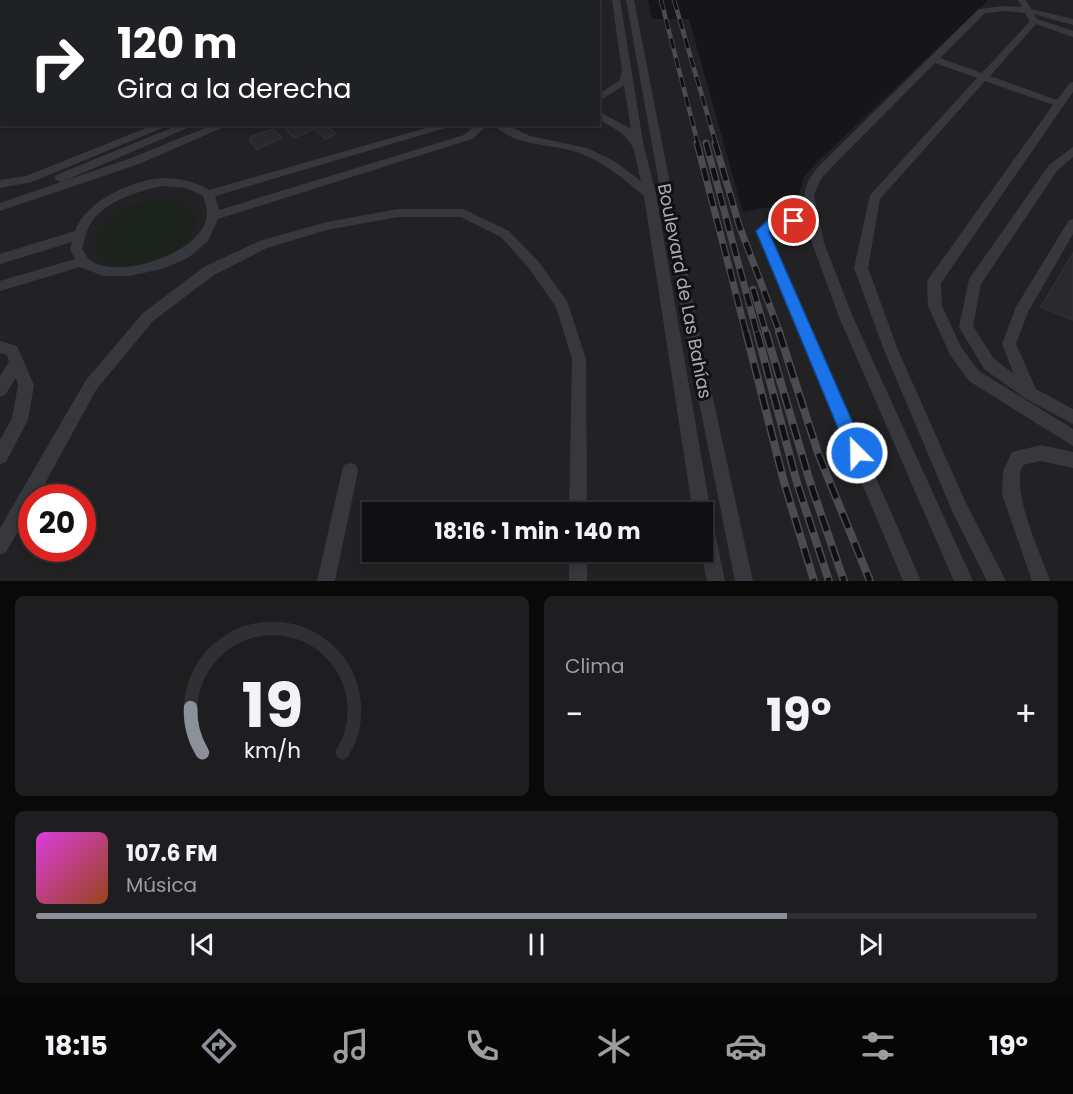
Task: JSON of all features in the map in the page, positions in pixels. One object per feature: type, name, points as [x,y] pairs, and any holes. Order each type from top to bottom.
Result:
[{"type":"street","points":[[603,0],[614,15],[625,54]]},
{"type":"street","name":"Boulevard de Las Bahías","points":[[619,1],[638,142],[650,194],[700,502]]},
{"type":"street","name":"Boulevard de Las Bahías","points":[[619,1],[633,16],[698,362],[744,581]]},
{"type":"street","points":[[964,581],[846,317],[818,243],[808,195],[816,177],[982,11],[1003,8],[1028,10],[1073,22]]},
{"type":"street","points":[[1028,10],[1073,34]]},
{"type":"street","points":[[997,581],[959,507],[891,350],[861,268],[874,198],[984,77],[1028,10]]},
{"type":"street","points":[[934,59],[1059,104]]},
{"type":"street","points":[[600,98],[623,82],[627,71]]},
{"type":"street","points":[[1073,85],[934,282],[935,306],[956,351],[974,376],[1073,438]]},
{"type":"street","points":[[600,115],[625,129],[638,142]]},
{"type":"street","points":[[0,184],[28,179],[162,126]]},
{"type":"street","points":[[0,202],[187,126]]},
{"type":"street","points":[[0,207],[135,161],[221,126]]},
{"type":"street","points":[[208,194],[447,126]]},
{"type":"street","points":[[214,216],[468,137],[482,126]]},
{"type":"street","points":[[501,126],[529,139],[583,150],[605,160],[650,194]]},
{"type":"street","points":[[1073,151],[1053,168],[974,284],[966,327],[989,364],[1031,394],[1073,417]]},
{"type":"street","points":[[181,182],[197,186],[208,194],[214,216],[207,230],[195,244],[178,256],[157,266],[134,272],[113,273],[95,270],[82,262],[76,250],[78,235],[87,220],[101,206],[140,187],[181,182]]},
{"type":"street","points":[[0,546],[91,385],[148,316],[209,271],[264,244],[327,226],[398,213],[463,213],[505,234],[533,264],[562,305],[579,359],[578,502]]},
{"type":"street","points":[[813,222],[774,219],[762,231],[912,581]]},
{"type":"street","points":[[1031,394],[1009,344],[1021,311],[1073,223]]},
{"type":"street","points":[[0,259],[78,235]]},
{"type":"street","points":[[0,286],[82,262]]},
{"type":"street","points":[[0,347],[12,350],[26,385],[20,420],[0,456]]},
{"type":"street","points":[[0,390],[17,362]]},
{"type":"street","points":[[1041,581],[1011,494],[1011,471],[1018,458],[1041,453],[1073,460]]},
{"type":"street","points":[[326,581],[350,471]]},
{"type":"street","points":[[578,562],[578,581]]},
{"type":"street","name":"Boulevard de Las Bahías","points":[[712,562],[716,581]]},
{"type":"shaded area","points":[[600,0],[648,0],[652,19],[689,19],[743,212],[797,202],[804,177],[816,163],[988,0],[1073,0],[1073,581],[0,581],[0,126],[600,126]]},
{"type":"shaded area","points":[[159,198],[175,200],[193,211],[196,219],[189,236],[169,254],[147,262],[122,266],[104,260],[98,254],[96,247],[96,238],[101,229],[114,215],[126,208]]},
{"type":"building","points":[[283,126],[327,126],[336,134],[326,139],[314,129],[294,138]]},
{"type":"building","points":[[273,129],[282,138],[257,149],[249,140],[252,139],[250,137]]},
{"type":"building","points":[[1073,253],[1073,320],[1041,307]]},
{"type":"railway","points":[[661,0],[698,144]]},
{"type":"railway","points":[[674,0],[716,144]]},
{"type":"railway","points":[[697,143],[746,333]]},
{"type":"railway","points":[[706,143],[757,333]]},
{"type":"railway","points":[[715,143],[739,225],[780,333]]},
{"type":"railway","points":[[753,289],[766,333]]},
{"type":"railway","points":[[746,332],[784,482],[814,581]]},
{"type":"railway","points":[[757,332],[797,483],[829,581]]},
{"type":"railway","points":[[766,332],[810,482],[844,581]]},
{"type":"railway","points":[[779,332],[818,453],[870,581]]},
{"type":"route","points":[[794,221],[774,219],[762,231],[857,453]]}]
